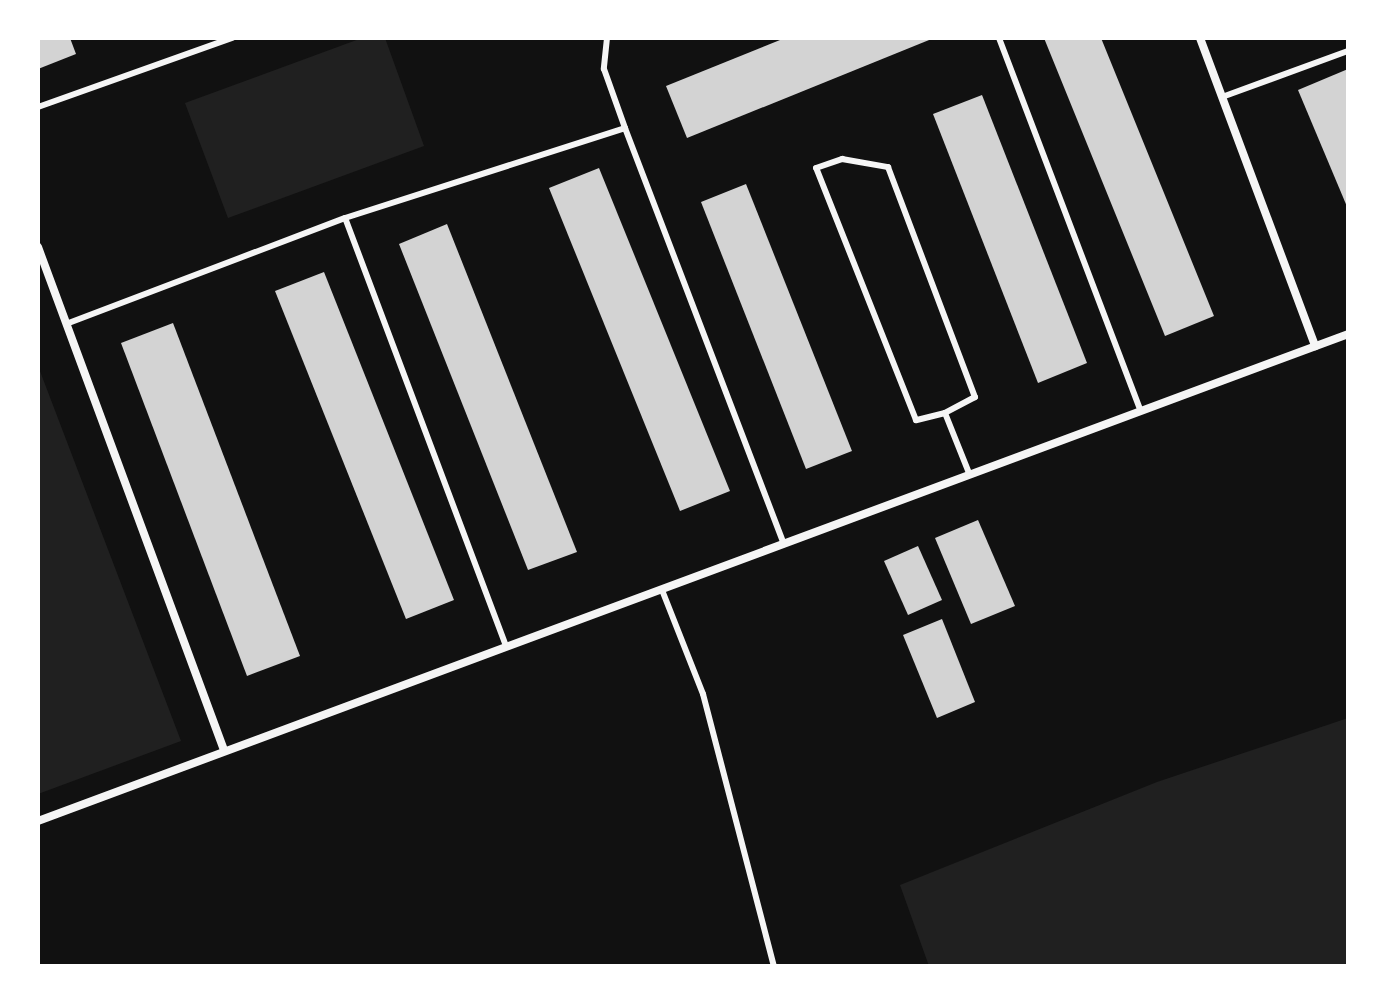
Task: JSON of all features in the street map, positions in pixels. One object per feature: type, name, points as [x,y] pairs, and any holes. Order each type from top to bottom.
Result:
[{"type":"street","points":[[1200,38],[1315,346]]},
{"type":"street","points":[[38,247],[224,750]]},
{"type":"street","points":[[38,821],[1348,334]]},
{"type":"lane","points":[[38,107],[232,38]]},
{"type":"lane","points":[[607,38],[604,69],[783,542]]},
{"type":"lane","points":[[999,38],[1140,409]]},
{"type":"lane","points":[[1222,97],[1348,51]]},
{"type":"lane","points":[[66,324],[345,218],[625,128]]},
{"type":"lane","points":[[842,159],[888,167],[975,397],[945,413],[916,420],[816,168],[842,159]]},
{"type":"lane","points":[[345,218],[506,646]]},
{"type":"lane","points":[[945,413],[969,473]]},
{"type":"lane","points":[[662,590],[703,694],[774,966]]},
{"type":"shaded area","points":[[362,38],[385,38],[424,146],[228,218],[185,103]]},
{"type":"shaded area","points":[[38,366],[181,741],[38,794]]},
{"type":"shaded area","points":[[1348,718],[1348,966],[929,966],[900,885],[1157,782]]},
{"type":"building","points":[[38,38],[70,38],[76,54],[38,69]]},
{"type":"building","points":[[785,38],[934,38],[687,138],[666,86]]},
{"type":"building","points":[[1044,38],[1101,38],[1214,316],[1165,336]]},
{"type":"building","points":[[1348,69],[1348,209],[1298,90]]},
{"type":"building","points":[[982,95],[1087,363],[1038,383],[933,114]]},
{"type":"building","points":[[599,168],[730,491],[680,511],[549,188]]},
{"type":"building","points":[[746,184],[852,451],[806,469],[701,202]]},
{"type":"building","points":[[447,224],[577,552],[528,570],[399,244]]},
{"type":"building","points":[[324,272],[454,600],[406,619],[275,291]]},
{"type":"building","points":[[173,323],[300,656],[247,676],[121,343]]},
{"type":"building","points":[[978,520],[1015,606],[971,624],[935,538]]},
{"type":"building","points":[[918,546],[942,600],[908,615],[884,561]]},
{"type":"building","points":[[942,619],[975,702],[937,718],[903,635]]}]
